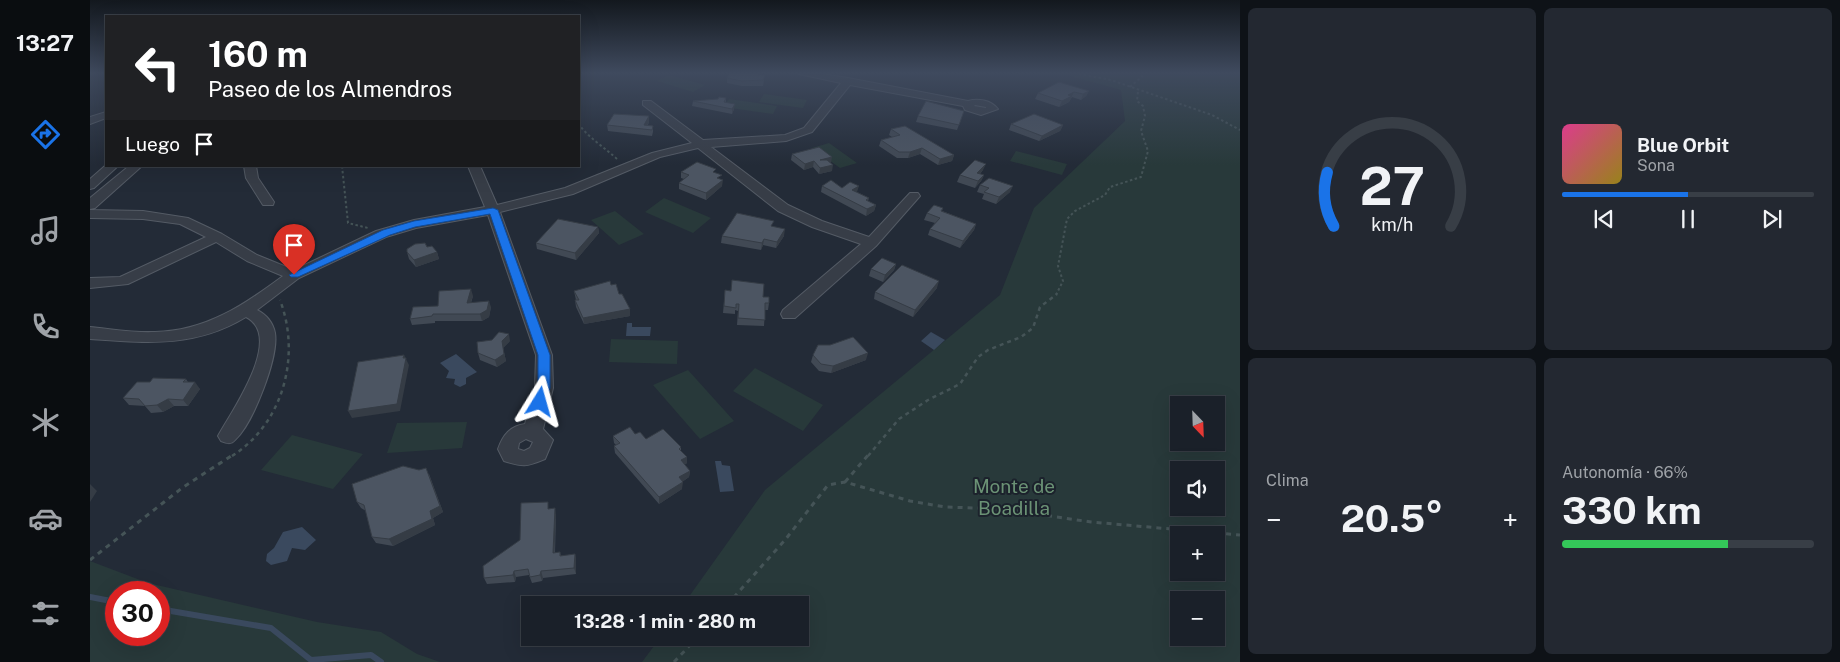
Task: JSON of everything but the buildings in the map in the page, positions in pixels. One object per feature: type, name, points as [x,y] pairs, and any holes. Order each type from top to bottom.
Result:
[{"type":"street","points":[[647,103],[783,208],[817,224],[871,243]]},
{"type":"street","points":[[90,333],[156,338],[200,331],[230,320],[294,275],[386,232],[414,224],[493,210],[569,191],[656,155],[700,144],[786,138],[808,130],[830,103]]},
{"type":"street","points":[[962,103],[968,104]]},
{"type":"street","points":[[90,120],[105,115]]},
{"type":"street","points":[[90,185],[111,167]]},
{"type":"street","points":[[90,205],[135,167]]},
{"type":"street","points":[[250,167],[252,178],[268,202]]},
{"type":"street","points":[[474,167],[493,210],[544,355],[544,388],[533,432]]},
{"type":"street","points":[[789,314],[871,243],[914,196]]},
{"type":"street","points":[[90,214],[143,215],[183,222],[217,237],[252,258],[294,275]]},
{"type":"street","points":[[90,283],[123,281],[217,237]]},
{"type":"street","points":[[228,436],[242,420],[245,408],[259,382],[266,347],[266,329],[263,322],[256,315],[244,310]]},
{"type":"path","points":[[845,482],[899,419],[928,400],[960,384],[978,357],[988,350],[1021,337],[1033,328],[1040,307],[1057,294],[1062,287],[1063,281],[1058,266],[1067,219],[1076,211],[1105,195],[1110,187],[1141,177],[1148,151],[1141,131],[1145,116],[1143,106],[1139,103]]},
{"type":"path","points":[[1175,103],[1212,114],[1240,130]]},
{"type":"path","points":[[580,126],[581,130],[606,147],[626,168]]},
{"type":"path","points":[[342,167],[348,223],[386,232]]},
{"type":"path","points":[[736,596],[785,540],[828,485],[845,482],[910,502],[945,507],[1003,509],[1091,522],[1240,535]]},
{"type":"path","points":[[674,662],[689,646]]},
{"type":"green space","points":[[726,103],[756,103],[777,106],[773,114],[723,107]]},
{"type":"green space","points":[[766,103],[806,103],[803,108]]},
{"type":"green space","name":"Monte de Boadilla","points":[[1123,103],[1240,103],[1240,662],[642,662],[654,646],[809,646],[809,596],[689,596],[765,490],[1000,295],[1034,208],[1125,121]]},
{"type":"green space","points":[[829,143],[857,163],[840,168],[812,148]]},
{"type":"green space","points":[[1016,151],[1067,164],[1062,175],[1010,161]]},
{"type":"green space","points":[[664,198],[711,218],[693,233],[645,212]]},
{"type":"green space","points":[[615,211],[644,234],[619,245],[591,220]]},
{"type":"green space","points":[[611,339],[678,341],[677,364],[609,362]]},
{"type":"green space","points":[[755,368],[823,405],[803,431],[733,391]]},
{"type":"green space","points":[[688,370],[734,421],[700,439],[653,385]]},
{"type":"green space","points":[[467,422],[462,448],[387,453],[397,423]]},
{"type":"green space","points":[[292,435],[363,454],[333,489],[261,470]]},
{"type":"green space","points":[[90,561],[143,581],[105,581],[105,646],[170,646],[170,588],[317,622],[381,632],[417,654],[440,662],[90,662]]},
{"type":"water","points":[[627,323],[632,323],[632,327],[651,327],[650,336],[626,336]]},
{"type":"water","points":[[931,332],[945,340],[934,350],[921,341]]},
{"type":"water","points":[[456,354],[477,372],[466,378],[466,384],[460,387],[454,384],[455,379],[446,378],[449,371],[440,363]]},
{"type":"water","points":[[715,461],[721,461],[722,465],[730,466],[734,491],[720,492]]},
{"type":"water","points":[[302,527],[316,540],[305,550],[292,548],[287,561],[271,565],[266,561],[267,554],[274,548],[283,532]]},
{"type":"waterway","points":[[90,597],[105,600]]},
{"type":"waterway","points":[[170,611],[271,628],[311,660],[371,655],[381,662]]},
{"type":"route","points":[[294,275],[386,232],[414,224],[493,210],[544,355],[544,388],[540,402]]}]
